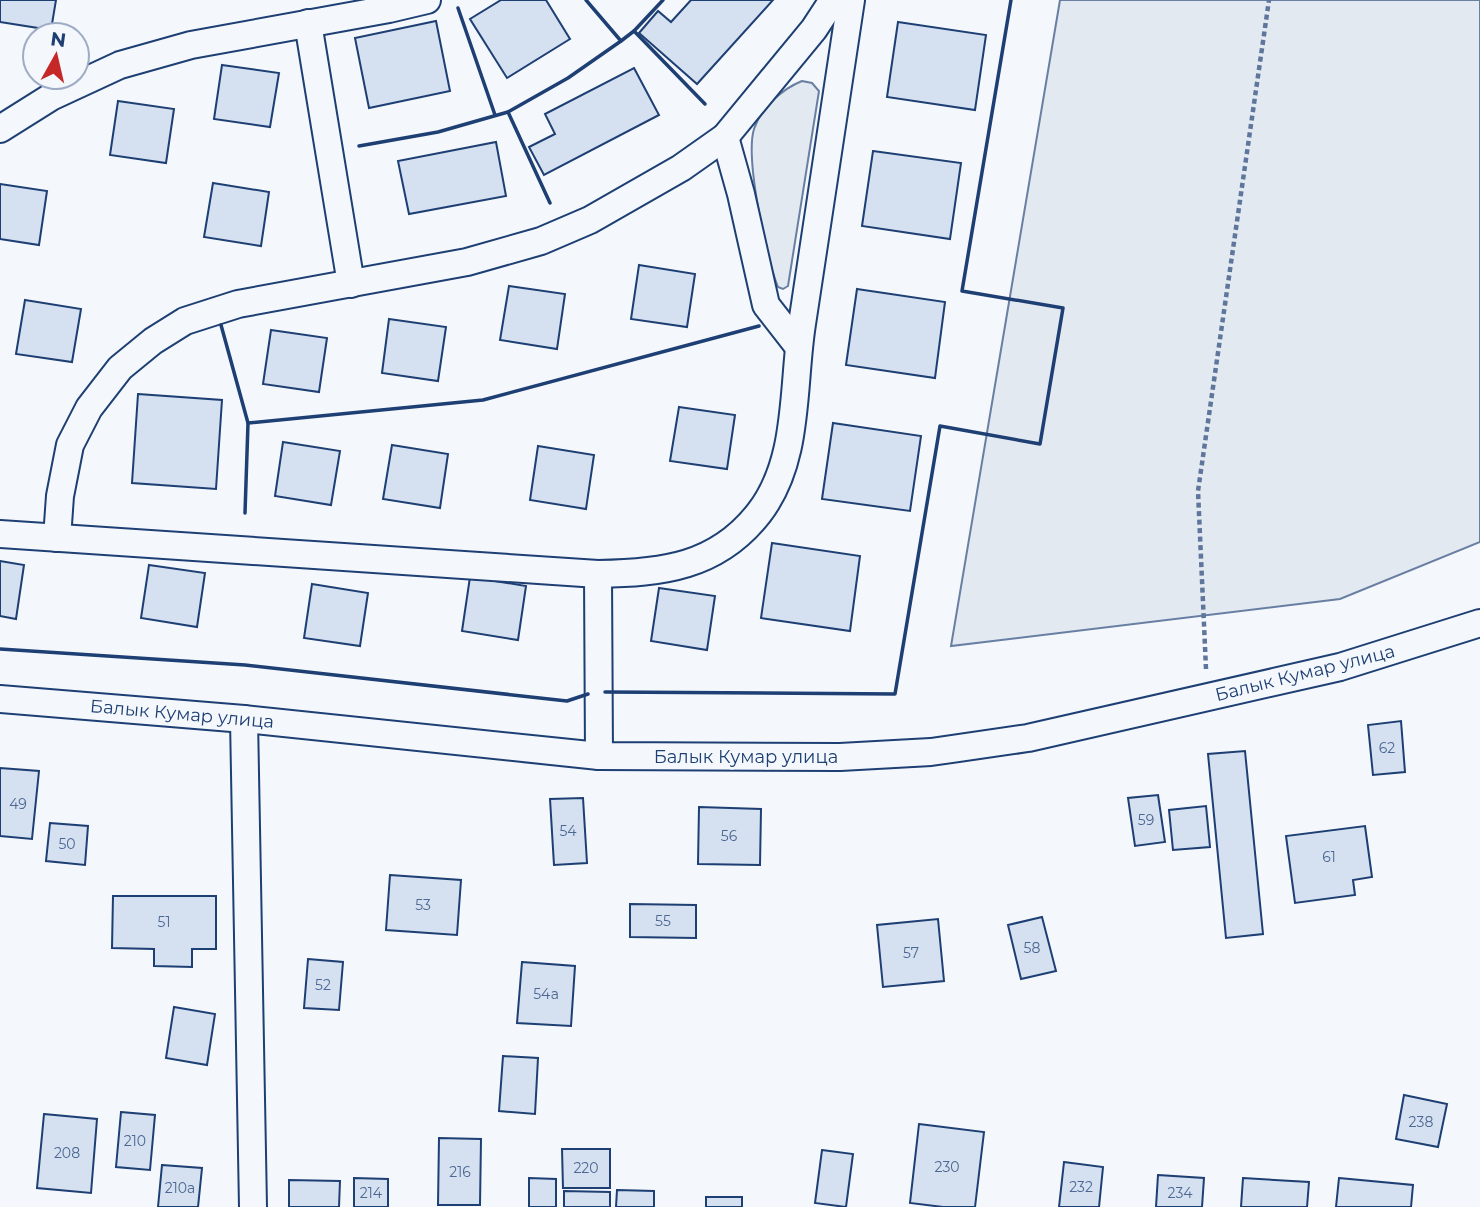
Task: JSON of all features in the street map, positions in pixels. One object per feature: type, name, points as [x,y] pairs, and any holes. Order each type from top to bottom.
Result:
[{"type":"street","points":[[0,129],[51,97],[120,65],[191,45],[427,0]]},
{"type":"street","points":[[57,538],[60,496],[70,445],[89,408],[120,368],[153,341],[186,321],[239,304],[467,262],[541,241],[590,220],[681,168],[724,137],[814,29],[833,0]]},
{"type":"street","points":[[0,534],[598,574],[643,574],[692,563],[735,539],[760,512],[777,482],[789,446],[798,346],[851,0]]},
{"type":"street","points":[[308,23],[351,284]]},
{"type":"street","points":[[724,137],[741,194],[766,305],[798,346]]},
{"type":"street","points":[[598,574],[599,756]]},
{"type":"street","name":"Балык Кумар улица","points":[[0,699],[244,719],[599,756],[840,757],[931,752],[1028,738],[1340,667],[1480,623]]},
{"type":"street","points":[[244,719],[253,1207]]},
{"type":"path","points":[[1207,698],[1198,491],[1269,0]]},
{"type":"shaded area","points":[[1060,0],[1480,0],[1480,542],[1340,599],[951,646]]},
{"type":"shaded area","points":[[802,81],[812,83],[819,91],[788,286],[783,289],[778,287],[763,231],[754,184],[752,143],[757,121],[767,107],[780,94]]},
{"type":"building","points":[[0,0],[56,0],[52,21],[21,21],[21,25],[0,22]]},
{"type":"building","points":[[501,0],[546,0],[570,39],[507,78],[470,19]]},
{"type":"building","points":[[691,0],[773,0],[697,84],[639,33],[658,11],[671,22]]},
{"type":"building","points":[[436,21],[450,91],[369,108],[355,38]]},
{"type":"building","points":[[898,22],[986,35],[975,110],[887,97]]},
{"type":"building","points":[[222,65],[279,73],[270,127],[214,119]]},
{"type":"building","points":[[634,68],[659,115],[544,175],[529,147],[555,134],[545,114]]},
{"type":"building","points":[[118,101],[174,109],[166,163],[110,155]]},
{"type":"building","points":[[496,142],[506,196],[409,214],[398,161]]},
{"type":"building","points":[[873,151],[961,163],[950,239],[862,226]]},
{"type":"building","points":[[213,183],[269,192],[261,246],[204,237]]},
{"type":"building","points":[[0,184],[47,191],[39,245],[0,239]]},
{"type":"building","points":[[639,265],[695,274],[687,327],[631,319]]},
{"type":"building","points":[[509,286],[565,294],[557,349],[500,340]]},
{"type":"building","points":[[857,289],[945,302],[935,378],[846,365]]},
{"type":"building","points":[[25,300],[81,309],[72,362],[16,354]]},
{"type":"building","points":[[389,319],[446,327],[438,381],[382,373]]},
{"type":"building","points":[[271,330],[327,338],[319,392],[263,384]]},
{"type":"building","points":[[138,394],[222,400],[216,489],[132,483]]},
{"type":"building","points":[[679,407],[735,415],[727,469],[670,461]]},
{"type":"building","points":[[833,423],[921,436],[910,511],[822,499]]},
{"type":"building","points":[[283,442],[340,451],[331,505],[275,496]]},
{"type":"building","points":[[392,445],[448,454],[440,508],[383,499]]},
{"type":"building","points":[[538,446],[594,455],[586,509],[530,500]]},
{"type":"building","points":[[772,543],[860,556],[850,631],[761,618]]},
{"type":"building","points":[[0,561],[24,565],[16,619],[0,616]]},
{"type":"building","points":[[149,565],[205,573],[197,627],[141,618]]},
{"type":"building","points":[[470,577],[526,586],[518,640],[462,631]]},
{"type":"building","points":[[312,584],[368,593],[360,646],[304,638]]},
{"type":"building","points":[[659,588],[715,596],[707,650],[651,641]]},
{"type":"building","points":[[1401,721],[1405,772],[1373,775],[1368,725]]},
{"type":"building","points":[[1245,751],[1263,934],[1226,938],[1208,754]]},
{"type":"building","points":[[0,768],[39,771],[32,839],[0,836]]},
{"type":"building","points":[[1158,795],[1165,842],[1135,846],[1128,798]]},
{"type":"building","points":[[583,798],[587,863],[554,865],[550,799]]},
{"type":"building","points":[[1206,806],[1210,847],[1173,850],[1169,810]]},
{"type":"building","points":[[699,807],[761,809],[760,865],[698,864]]},
{"type":"building","points":[[50,823],[88,826],[85,865],[46,861]]},
{"type":"building","points":[[1365,826],[1372,877],[1353,880],[1355,895],[1295,903],[1286,836]]},
{"type":"building","points":[[390,875],[461,880],[457,935],[386,930]]},
{"type":"building","points":[[113,896],[216,896],[216,949],[192,949],[192,967],[154,966],[154,949],[112,948]]},
{"type":"building","points":[[630,904],[696,905],[696,938],[630,937]]},
{"type":"building","points":[[1042,917],[1056,971],[1021,979],[1008,925]]},
{"type":"building","points":[[938,919],[944,981],[883,987],[877,925]]},
{"type":"building","points":[[308,959],[343,962],[339,1010],[304,1008]]},
{"type":"building","points":[[522,962],[575,966],[571,1026],[517,1023]]},
{"type":"building","points":[[174,1007],[215,1014],[207,1065],[166,1058]]},
{"type":"building","points":[[503,1056],[538,1058],[535,1114],[499,1111]]},
{"type":"building","points":[[1404,1095],[1447,1104],[1438,1147],[1396,1139]]},
{"type":"building","points":[[121,1112],[155,1115],[150,1170],[116,1167]]},
{"type":"building","points":[[44,1114],[97,1119],[91,1193],[37,1188]]},
{"type":"building","points":[[919,1124],[984,1132],[975,1207],[910,1203]]},
{"type":"building","points":[[439,1138],[481,1139],[480,1205],[438,1205]]},
{"type":"building","points":[[562,1149],[610,1149],[610,1188],[563,1188]]},
{"type":"building","points":[[822,1150],[853,1154],[846,1207],[815,1203]]},
{"type":"building","points":[[1064,1162],[1103,1167],[1099,1207],[1059,1207]]},
{"type":"building","points":[[162,1165],[202,1168],[198,1207],[158,1207]]},
{"type":"building","points":[[1158,1175],[1204,1178],[1202,1207],[1156,1207]]},
{"type":"building","points":[[354,1178],[388,1179],[388,1207],[354,1207]]},
{"type":"building","points":[[529,1178],[556,1179],[556,1207],[529,1207]]},
{"type":"building","points":[[1243,1178],[1309,1182],[1307,1207],[1241,1207]]},
{"type":"building","points":[[1339,1178],[1413,1185],[1411,1207],[1336,1207]]},
{"type":"building","points":[[289,1180],[340,1181],[339,1207],[289,1207]]},
{"type":"building","points":[[617,1190],[654,1191],[654,1207],[616,1207]]},
{"type":"building","points":[[564,1191],[610,1192],[610,1207],[564,1207]]},
{"type":"building","points":[[706,1197],[742,1197],[742,1207],[706,1207]]},
{"type":"wall","points":[[586,0],[621,41]]},
{"type":"wall","points":[[359,146],[438,132],[508,112],[568,78],[621,41],[663,0]]},
{"type":"wall","points":[[605,692],[895,694],[940,426],[1040,444],[1063,308],[962,291],[1011,0]]},
{"type":"wall","points":[[458,8],[495,115]]},
{"type":"wall","points":[[634,31],[705,104]]},
{"type":"wall","points":[[508,112],[550,203]]},
{"type":"wall","points":[[221,325],[248,423],[245,513]]},
{"type":"wall","points":[[248,423],[483,400],[759,326]]},
{"type":"wall","points":[[0,649],[245,665],[567,701],[588,694]]}]
